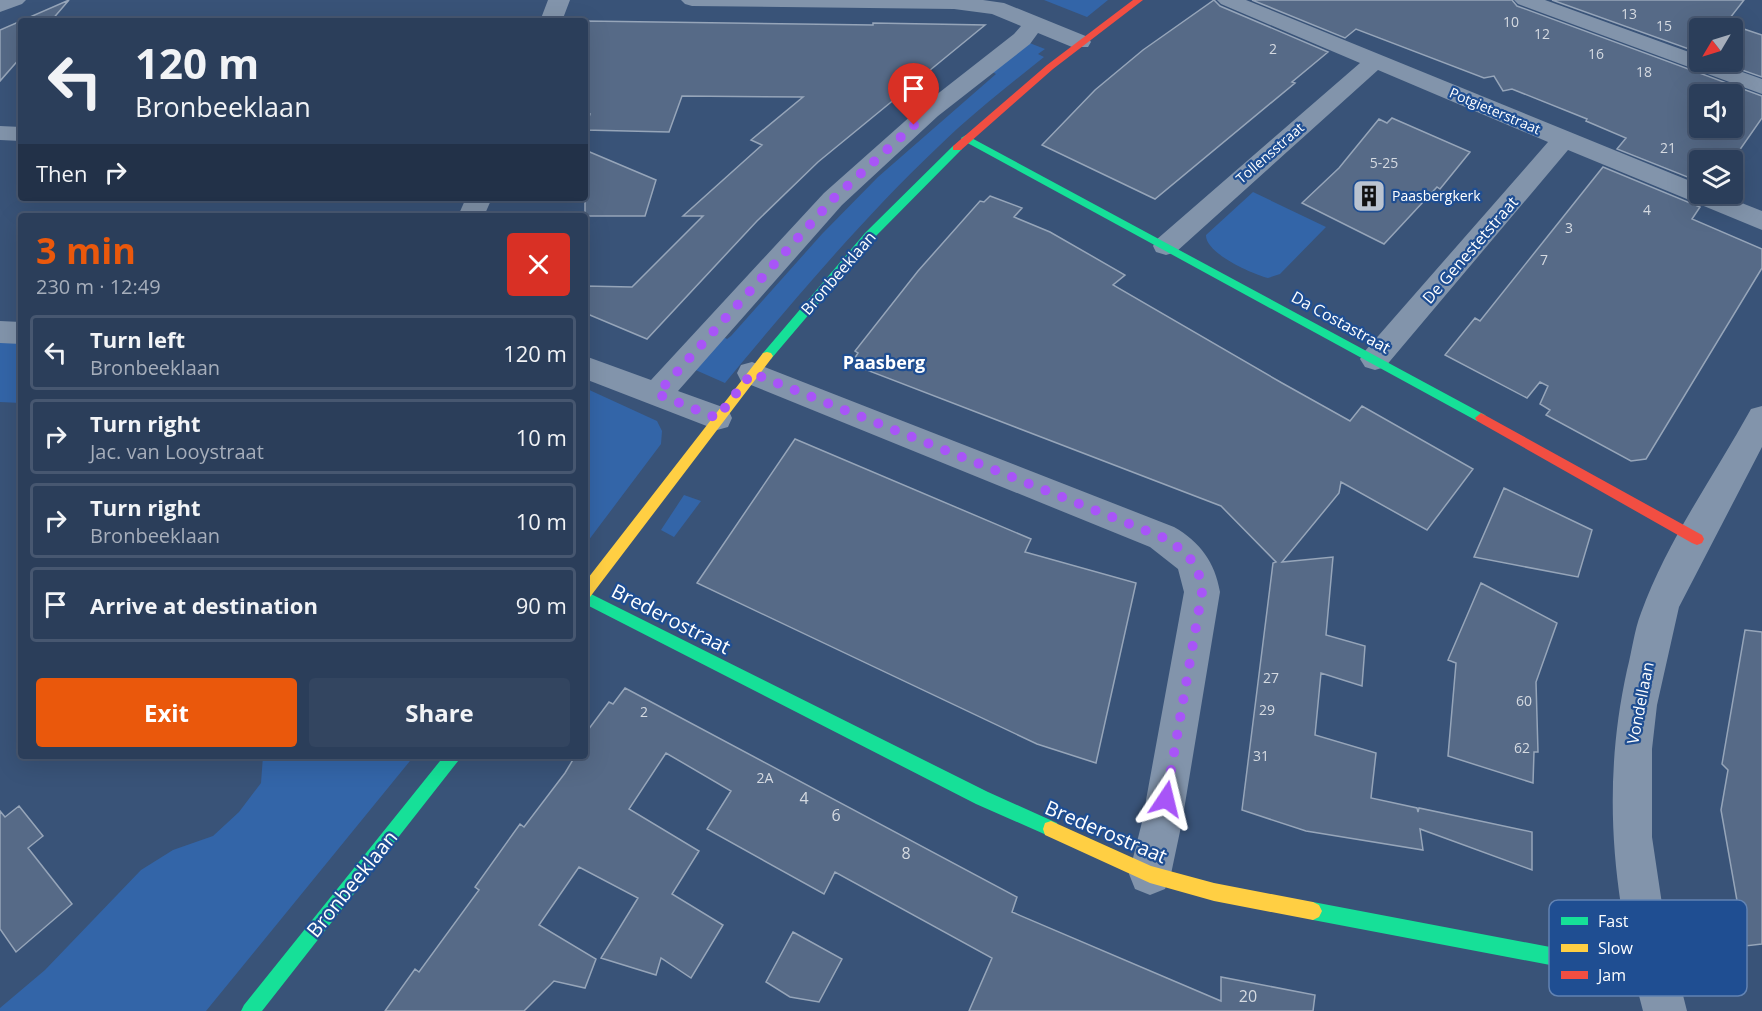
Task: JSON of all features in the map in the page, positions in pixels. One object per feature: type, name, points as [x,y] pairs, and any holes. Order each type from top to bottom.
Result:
[{"type":"street","points":[[0,6],[15,0]]},
{"type":"street","points":[[552,18],[559,0]]},
{"type":"street","points":[[692,0],[954,3],[996,8],[1080,42]]},
{"type":"street","name":"Bronbeeklaan","points":[[588,591],[752,373],[859,248],[966,138],[1080,42],[1139,0]]},
{"type":"street","name":"Potgieterstraat","points":[[1228,0],[1762,221]]},
{"type":"street","points":[[1525,0],[1762,87]]},
{"type":"street","points":[[657,394],[833,199],[930,111],[1022,39],[1034,24]]},
{"type":"street","name":"Tollensstraat","points":[[1166,246],[1375,61]]},
{"type":"street","points":[[0,133],[18,134]]},
{"type":"street","name":"Da Costastraat","points":[[966,138],[1375,359],[1697,539]]},
{"type":"street","name":"De Genestetstraat","points":[[1375,359],[1564,139]]},
{"type":"street","points":[[0,332],[18,333]]},
{"type":"street","points":[[588,368],[717,418]]},
{"type":"street","points":[[752,373],[1162,537],[1181,548],[1194,561],[1201,576],[1202,592],[1162,822],[1150,874]]},
{"type":"street","name":"Vondellaan","points":[[1639,900],[1632,843],[1630,755],[1641,687],[1661,609],[1762,418]]},
{"type":"street","name":"Brederostraat","points":[[588,597],[982,798],[1150,874],[1214,892],[1549,956]]},
{"type":"street","name":"Bronbeeklaan","points":[[250,1011],[452,759]]},
{"type":"street","name":"Vondellaan","points":[[1661,996],[1665,1011]]},
{"type":"shaded area","points":[[1044,0],[1108,0],[1087,17]]},
{"type":"shaded area","points":[[1027,42],[1045,49],[1038,54],[1044,57],[990,100],[910,174],[829,261],[725,383],[691,368],[720,335],[727,339],[731,336],[822,234],[878,177],[996,74],[989,70]]},
{"type":"shaded area","points":[[1253,192],[1326,227],[1280,274],[1268,278],[1231,262],[1213,249],[1206,235]]},
{"type":"shaded area","points":[[0,340],[18,341],[18,403],[0,402]]},
{"type":"shaded area","points":[[588,389],[657,421],[662,431],[661,444],[588,541]]},
{"type":"shaded area","points":[[684,495],[701,501],[674,537],[661,530]]},
{"type":"shaded area","points":[[263,759],[412,759],[206,1011],[0,1011],[0,1008],[45,970],[141,870],[173,850],[213,836],[239,812],[261,783]]},
{"type":"building","points":[[69,0],[54,18],[28,18]]},
{"type":"building","points":[[1214,0],[1220,6],[1328,52],[1292,82],[1295,83],[1155,199],[1042,145],[1095,90],[1143,50]]},
{"type":"building","points":[[1252,0],[1512,0],[1517,6],[1689,69],[1689,72],[1697,72],[1729,84],[1689,84],[1689,138],[1743,138],[1743,89],[1762,96],[1762,118],[1740,150],[1689,150],[1689,178],[1617,149],[1626,138],[1586,121],[1587,119],[1512,89],[1503,91],[1494,76],[1484,78],[1356,29],[1345,38]]},
{"type":"building","points":[[1552,0],[1744,0],[1730,18],[1689,18],[1689,49]]},
{"type":"building","points":[[588,21],[985,25],[818,162],[757,221],[647,339],[588,314],[588,286],[632,287],[703,216],[683,216],[762,145],[751,140],[803,97],[682,96],[669,132],[588,130],[590,114],[588,114]]},
{"type":"building","points":[[18,22],[18,60],[0,81],[0,30]]},
{"type":"building","points":[[1743,29],[1762,35],[1762,77],[1743,70]]},
{"type":"building","name":"Paasbergkerk","points":[[1392,118],[1470,152],[1440,189],[1437,187],[1384,244],[1302,203],[1339,168],[1379,119],[1387,123]]},
{"type":"building","points":[[588,151],[656,180],[645,216],[588,216],[588,213],[585,213],[585,201],[588,201]]},
{"type":"building","points":[[1603,167],[1700,207],[1692,219],[1762,249],[1762,268],[1646,459],[1631,461],[1546,415],[1550,410],[1540,404],[1548,386],[1540,382],[1527,398],[1445,355],[1475,318],[1480,321]]},
{"type":"building","points":[[990,196],[1022,208],[1014,217],[1050,232],[1125,275],[1113,285],[1282,383],[1350,421],[1362,406],[1473,469],[1427,530],[1341,482],[1339,493],[1282,562],[1333,557],[1326,635],[1365,646],[1362,686],[1321,673],[1315,735],[1376,753],[1371,798],[1417,808],[1418,812],[1419,808],[1532,832],[1532,870],[1420,829],[1423,850],[1306,831],[1242,810],[1273,563],[1276,562],[1221,506],[851,364],[858,353],[855,351],[918,271],[980,201],[984,202]]},
{"type":"building","points":[[795,439],[1031,539],[1025,552],[1136,583],[1096,763],[1037,744],[697,583]]},
{"type":"building","points":[[1504,488],[1592,530],[1578,577],[1474,557]]},
{"type":"building","points":[[1481,583],[1557,623],[1536,682],[1538,752],[1534,752],[1533,783],[1448,756],[1456,663],[1448,660]]},
{"type":"building","points":[[1745,630],[1762,632],[1762,944],[1747,946],[1747,900],[1737,900],[1721,810],[1728,770],[1722,764]]},
{"type":"building","points":[[625,688],[1017,897],[1012,912],[1221,1001],[1221,977],[1315,995],[1313,1011],[969,1011],[992,958],[835,872],[824,894],[707,829],[731,791],[666,753],[629,809],[699,851],[672,894],[723,925],[691,978],[661,958],[656,975],[601,958],[638,898],[579,867],[539,925],[596,959],[585,988],[554,981],[524,1011],[385,1011],[415,969],[419,972],[479,890],[475,887],[520,824],[524,827],[573,759],[588,759],[588,730],[609,702],[613,704]]},
{"type":"building","points":[[19,806],[43,836],[28,848],[72,904],[16,952],[0,929],[0,811],[5,817]]},
{"type":"building","points":[[793,932],[842,959],[819,1002],[790,997],[766,982]]},
{"type":"traffic: fast","points":[[966,138],[1481,418]]},
{"type":"traffic: fast","points":[[767,356],[869,236],[957,148]]},
{"type":"traffic: fast","points":[[588,599],[982,798],[1051,829]]},
{"type":"traffic: fast","points":[[250,1011],[452,759]]},
{"type":"traffic: fast","points":[[1313,911],[1549,956]]},
{"type":"traffic: slow","points":[[588,589],[767,356]]},
{"type":"traffic: slow","points":[[1051,829],[1150,874],[1214,892],[1313,911]]},
{"type":"traffic: jam","points":[[957,148],[1050,67],[1139,0]]},
{"type":"traffic: jam","points":[[1481,418],[1697,539]]},
{"type":"place","name":"Paasbergkerk","points":[[1369,196]]},
{"type":"district","name":"Paasberg","points":[[884,363]]},
{"type":"route","points":[[914,125],[833,199],[657,394],[717,418],[752,373],[1162,537],[1181,548],[1194,561],[1201,576],[1202,592],[1166,799]]}]
